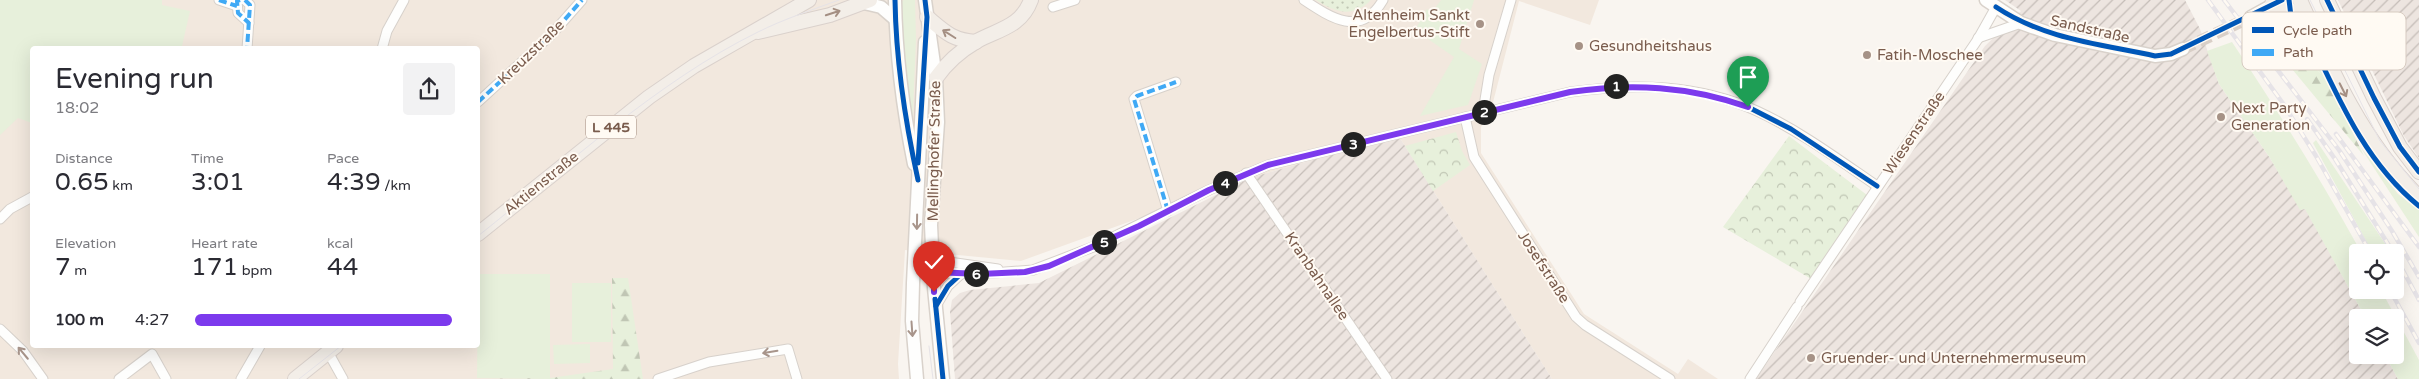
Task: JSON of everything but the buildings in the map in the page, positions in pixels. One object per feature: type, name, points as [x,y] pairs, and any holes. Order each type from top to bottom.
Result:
[{"type":"main road","name":"Aktienstraße","points":[[480,232],[649,97],[694,66],[809,0]]},
{"type":"main road","points":[[895,0],[895,20],[908,136],[918,180]]},
{"type":"main road","points":[[925,0],[927,17],[947,34],[960,41],[976,42]]},
{"type":"main road","points":[[936,78],[953,57],[976,42],[1012,26],[1022,18],[1031,0]]},
{"type":"main road","points":[[2300,0],[2304,12]]},
{"type":"main road","points":[[2327,0],[2333,12]]},
{"type":"main road","name":"Aktienstraße","points":[[752,32],[830,15],[867,1]]},
{"type":"main road","points":[[867,1],[881,7],[895,20]]},
{"type":"main road","points":[[2259,12],[2276,2],[2297,12]]},
{"type":"main road","name":"Sandstraße","points":[[1991,4],[2020,23],[2055,35],[2155,56],[2171,54],[2183,49]]},
{"type":"main road","name":"Mellinghofer Straße","points":[[927,17],[936,78],[938,122],[931,212],[934,292],[944,379]]},
{"type":"main road","name":"Mellinghofer Straße","points":[[917,379],[912,321],[912,283],[927,17]]},
{"type":"main road","points":[[2334,70],[2364,129],[2397,176],[2419,197]]},
{"type":"main road","points":[[2361,70],[2400,147],[2419,172]]},
{"type":"main road","points":[[912,283],[922,284],[934,292]]},
{"type":"main road","points":[[294,379],[332,349]]},
{"type":"street","points":[[219,0],[238,3],[238,13],[249,23]]},
{"type":"street","points":[[245,0],[250,4],[246,46]]},
{"type":"street","points":[[383,46],[387,31],[404,0]]},
{"type":"street","name":"Kreuzstraße","points":[[480,100],[551,35],[582,0]]},
{"type":"street","points":[[1053,7],[1075,0]]},
{"type":"street","points":[[1304,0],[1331,18],[1350,22],[1361,20],[1370,15],[1379,7],[1383,0]]},
{"type":"street","points":[[1483,108],[1489,75],[1511,0]]},
{"type":"street","name":"Wiesenstraße","points":[[1750,379],[1877,186],[1978,39],[1991,4]]},
{"type":"street","points":[[1978,39],[2020,23]]},
{"type":"street","points":[[1168,211],[1134,99],[1176,82]]},
{"type":"street","points":[[933,266],[961,274],[1025,272],[1049,266],[1246,173],[1277,163],[1465,117],[1483,108],[1612,86],[1652,86],[1689,90],[1733,102],[1774,120],[1877,186]]},
{"type":"street","name":"Josefstraße","points":[[1465,117],[1474,157],[1576,317],[1585,325],[1670,379]]},
{"type":"street","name":"Kranbahnallee","points":[[1246,173],[1387,379]]},
{"type":"street","points":[[0,220],[10,209],[30,198]]},
{"type":"street","points":[[914,265],[979,265],[1012,272]]},
{"type":"street","points":[[936,306],[948,286],[961,274]]},
{"type":"street","points":[[0,329],[23,351],[42,379]]},
{"type":"street","points":[[241,379],[259,348]]},
{"type":"street","points":[[332,349],[343,379]]},
{"type":"street","points":[[661,378],[709,362],[788,349],[797,379]]},
{"type":"street","points":[[118,379],[151,350],[166,379]]},
{"type":"shaded area","points":[[0,0],[1599,0],[1590,25],[1519,1],[1490,114],[1481,127],[1481,153],[1584,314],[1678,374],[1688,359],[1718,379],[1552,379],[1398,135],[1250,178],[1021,261],[905,250],[898,364],[899,379],[0,379]]},
{"type":"shaded area","points":[[2005,0],[2185,0],[2200,29],[2219,84],[2270,158],[2301,210],[2305,208],[2349,288],[2349,299],[2355,299],[2361,309],[2349,309],[2349,364],[2390,364],[2398,379],[1756,379],[1985,46],[2021,11]]},
{"type":"shaded area","points":[[2338,0],[2419,0],[2419,158],[2404,136],[2372,70],[2406,70],[2406,12],[2344,12]]},
{"type":"shaded area","points":[[1398,135],[1552,379],[955,379],[950,312],[952,300],[960,293],[970,290],[1039,283],[1250,178]]},
{"type":"green space","points":[[0,0],[162,0],[162,5],[190,11],[182,46],[30,46],[30,122],[18,118],[0,135]]},
{"type":"green space","points":[[904,0],[915,0],[916,39],[912,136],[901,51],[899,3]]},
{"type":"green space","points":[[1316,0],[1371,0],[1358,9],[1344,12],[1330,8]]},
{"type":"green space","points":[[1441,0],[1474,0],[1459,49],[1482,64],[1468,105],[1420,116],[1454,57],[1415,30],[1427,9],[1432,12]]},
{"type":"green space","points":[[2232,42],[2242,57],[2242,70],[2250,70],[2299,146],[2356,244],[2349,244],[2349,288],[2305,209],[2300,210],[2270,158],[2219,84],[2207,51]]},
{"type":"green space","points":[[2293,70],[2317,70],[2330,85],[2364,156]]},
{"type":"green space","points":[[2317,70],[2322,70],[2330,85]]},
{"type":"green space","points":[[1456,132],[1462,151],[1470,165],[1433,191],[1405,146]]},
{"type":"green space","points":[[1789,136],[1867,195],[1813,280],[1723,227]]},
{"type":"green space","points":[[2316,140],[2385,244],[2368,244],[2313,143]]},
{"type":"green space","points":[[2359,145],[2398,194],[2419,210],[2419,237]]},
{"type":"green space","points":[[480,274],[550,274],[550,378],[477,378],[477,348],[480,348]]},
{"type":"green space","points":[[612,278],[628,278],[643,379],[477,379],[550,378],[613,369]]},
{"type":"green space","points":[[572,283],[611,283],[611,342],[572,342]]},
{"type":"green space","points":[[2355,299],[2386,299],[2391,309],[2361,309]]},
{"type":"green space","points":[[2404,332],[2419,360],[2419,379],[2398,379],[2390,364],[2404,364]]},
{"type":"green space","points":[[590,344],[590,363],[554,364],[553,345]]},
{"type":"tunnel","points":[[2183,49],[2242,21]]},
{"type":"tram line","points":[[480,234],[613,126],[684,75],[758,32],[839,0]]},
{"type":"tram line","points":[[2310,0],[2316,12]]},
{"type":"tram line","points":[[2345,70],[2380,141],[2419,189]]},
{"type":"tram line","points":[[929,346],[933,379]]},
{"type":"tram line","points":[[299,379],[338,348]]},
{"type":"railway","points":[[2208,0],[2242,47]]},
{"type":"railway","points":[[2224,0],[2242,23]]},
{"type":"railway","points":[[2259,70],[2282,102],[2316,156],[2366,244]]},
{"type":"railway","points":[[2278,70],[2339,150],[2392,231],[2419,277]]},
{"type":"railway","points":[[2307,119],[2335,159],[2388,244]]},
{"type":"railway","points":[[2336,134],[2419,247]]},
{"type":"railway","points":[[2404,272],[2419,300]]},
{"type":"railway","points":[[2395,299],[2419,343]]},
{"type":"marked path","points":[[219,0],[237,6]]},
{"type":"marked path","points":[[240,0],[237,1],[238,13],[249,23]]},
{"type":"marked path","points":[[245,0],[250,5],[247,46]]},
{"type":"marked path","points":[[480,100],[551,35],[582,0]]},
{"type":"marked path","points":[[1168,211],[1134,99],[1137,96],[1176,82]]},
{"type":"cycle path","points":[[895,0],[897,46],[902,91],[918,180]]},
{"type":"cycle path","points":[[918,163],[927,17],[925,0]]},
{"type":"cycle path","points":[[2257,12],[2282,0]]},
{"type":"cycle path","points":[[2289,0],[2290,12]]},
{"type":"cycle path","points":[[2327,0],[2333,12]]},
{"type":"cycle path","points":[[1996,7],[2014,18],[2053,33],[2093,44],[2155,56],[2171,54],[2242,19]]},
{"type":"cycle path","points":[[2325,70],[2339,99],[2366,146],[2399,188],[2419,206]]},
{"type":"cycle path","points":[[2361,70],[2400,147],[2419,172]]},
{"type":"cycle path","points":[[936,306],[948,286],[961,274],[1025,272],[1049,266],[1139,226],[1209,190],[1268,165],[1570,92],[1612,87],[1652,86],[1712,95],[1748,107],[1791,129],[1877,186]]},
{"type":"cycle path","points":[[935,299],[943,379]]},
{"type":"place","name":"Altenheim Sankt Engelbertus-Stift","points":[[1480,24]]},
{"type":"place","name":"Gesundheitshaus","points":[[1579,46]]},
{"type":"place","name":"Fatih-Moschee","points":[[1867,55]]},
{"type":"place","name":"Next Party Generation","points":[[2221,117]]},
{"type":"place","name":"Gruender- und Unternehmermuseum","points":[[1811,358]]},
{"type":"route","points":[[934,292],[934,272],[980,274],[1025,272],[1049,266],[1139,226],[1209,190],[1268,165],[1570,92],[1612,86],[1652,86],[1712,95],[1748,107]]}]
